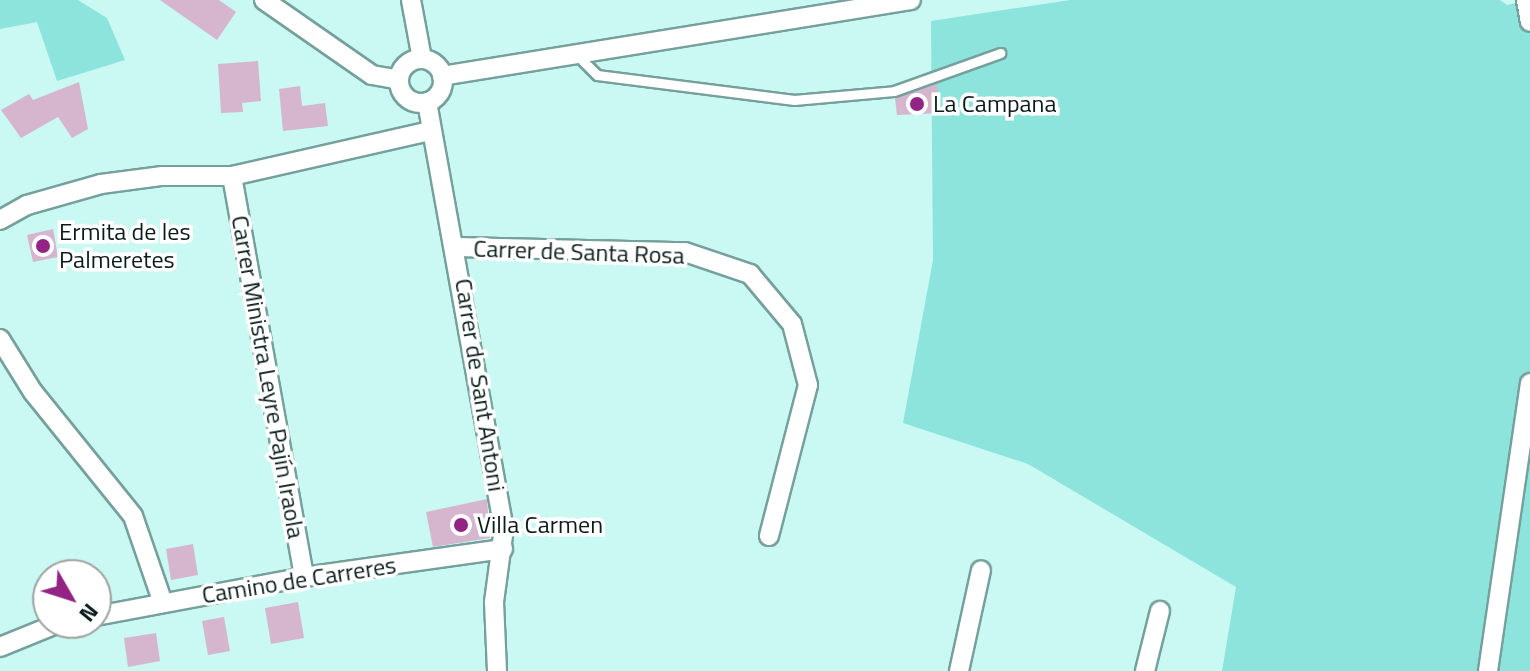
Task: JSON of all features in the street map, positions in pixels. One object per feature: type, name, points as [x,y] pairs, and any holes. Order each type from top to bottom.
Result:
[{"type":"street","points":[[264,0],[372,75],[399,80]]},
{"type":"street","points":[[411,0],[422,59]]},
{"type":"street","points":[[442,76],[911,0]]},
{"type":"street","points":[[1526,0],[1530,22]]},
{"type":"street","points":[[422,59],[435,64],[442,76],[438,94],[427,102],[408,98],[399,80],[406,65],[422,59]]},
{"type":"street","name":"Carrer de Sant Antoni","points":[[427,102],[430,131],[457,247],[503,549],[494,602],[497,671]]},
{"type":"street","points":[[0,220],[27,205],[101,184],[162,176],[232,176],[430,131]]},
{"type":"street","name":"Carrer Ministra Leyre Pajín Iraola","points":[[232,176],[304,577]]},
{"type":"street","name":"Carrer de Santa Rosa","points":[[457,247],[685,252],[750,274],[792,324],[808,385],[769,536]]},
{"type":"street","points":[[0,339],[33,392],[133,516],[163,603]]},
{"type":"street","points":[[1488,671],[1523,481],[1530,383]]},
{"type":"street","name":"Camino de Carreres","points":[[112,613],[304,577],[503,549]]},
{"type":"street","points":[[959,671],[981,570]]},
{"type":"street","points":[[1145,671],[1160,611]]},
{"type":"street","points":[[0,647],[32,634]]},
{"type":"lane","points":[[577,55],[597,75],[794,100],[894,91],[1000,53]]},
{"type":"shaded area","points":[[0,0],[78,0],[107,18],[125,60],[57,81],[37,22],[0,29]]},
{"type":"shaded area","points":[[1070,0],[1500,0],[1507,5],[1530,0],[1530,671],[1222,671],[1236,587],[1028,464],[903,423],[933,260],[931,21]]},
{"type":"building","points":[[160,0],[219,0],[236,12],[217,40]]},
{"type":"building","points":[[258,61],[261,101],[242,103],[243,112],[221,113],[218,64]]},
{"type":"building","points":[[79,82],[88,129],[72,138],[58,117],[21,138],[1,110],[29,94],[33,100]]},
{"type":"building","name":"La Campana","points":[[937,84],[940,113],[897,115],[895,98]]},
{"type":"building","points":[[300,86],[302,106],[325,103],[328,126],[283,131],[279,89]]},
{"type":"building","name":"Ermita de les Palmeretes","points":[[53,229],[58,257],[33,262],[27,235]]},
{"type":"building","name":"Villa Carmen","points":[[487,499],[490,538],[433,547],[426,512]]},
{"type":"building","points":[[193,544],[198,575],[171,580],[166,549]]},
{"type":"building","points":[[298,602],[304,638],[271,644],[265,608]]},
{"type":"building","points":[[224,617],[230,651],[208,655],[202,621]]},
{"type":"building","points":[[156,633],[160,661],[128,667],[124,638]]},
{"type":"place","name":"La Campana","points":[[917,104]]},
{"type":"place","name":"Ermita de les Palmeretes","points":[[43,246]]},
{"type":"place","name":"Villa Carmen","points":[[461,525]]}]
